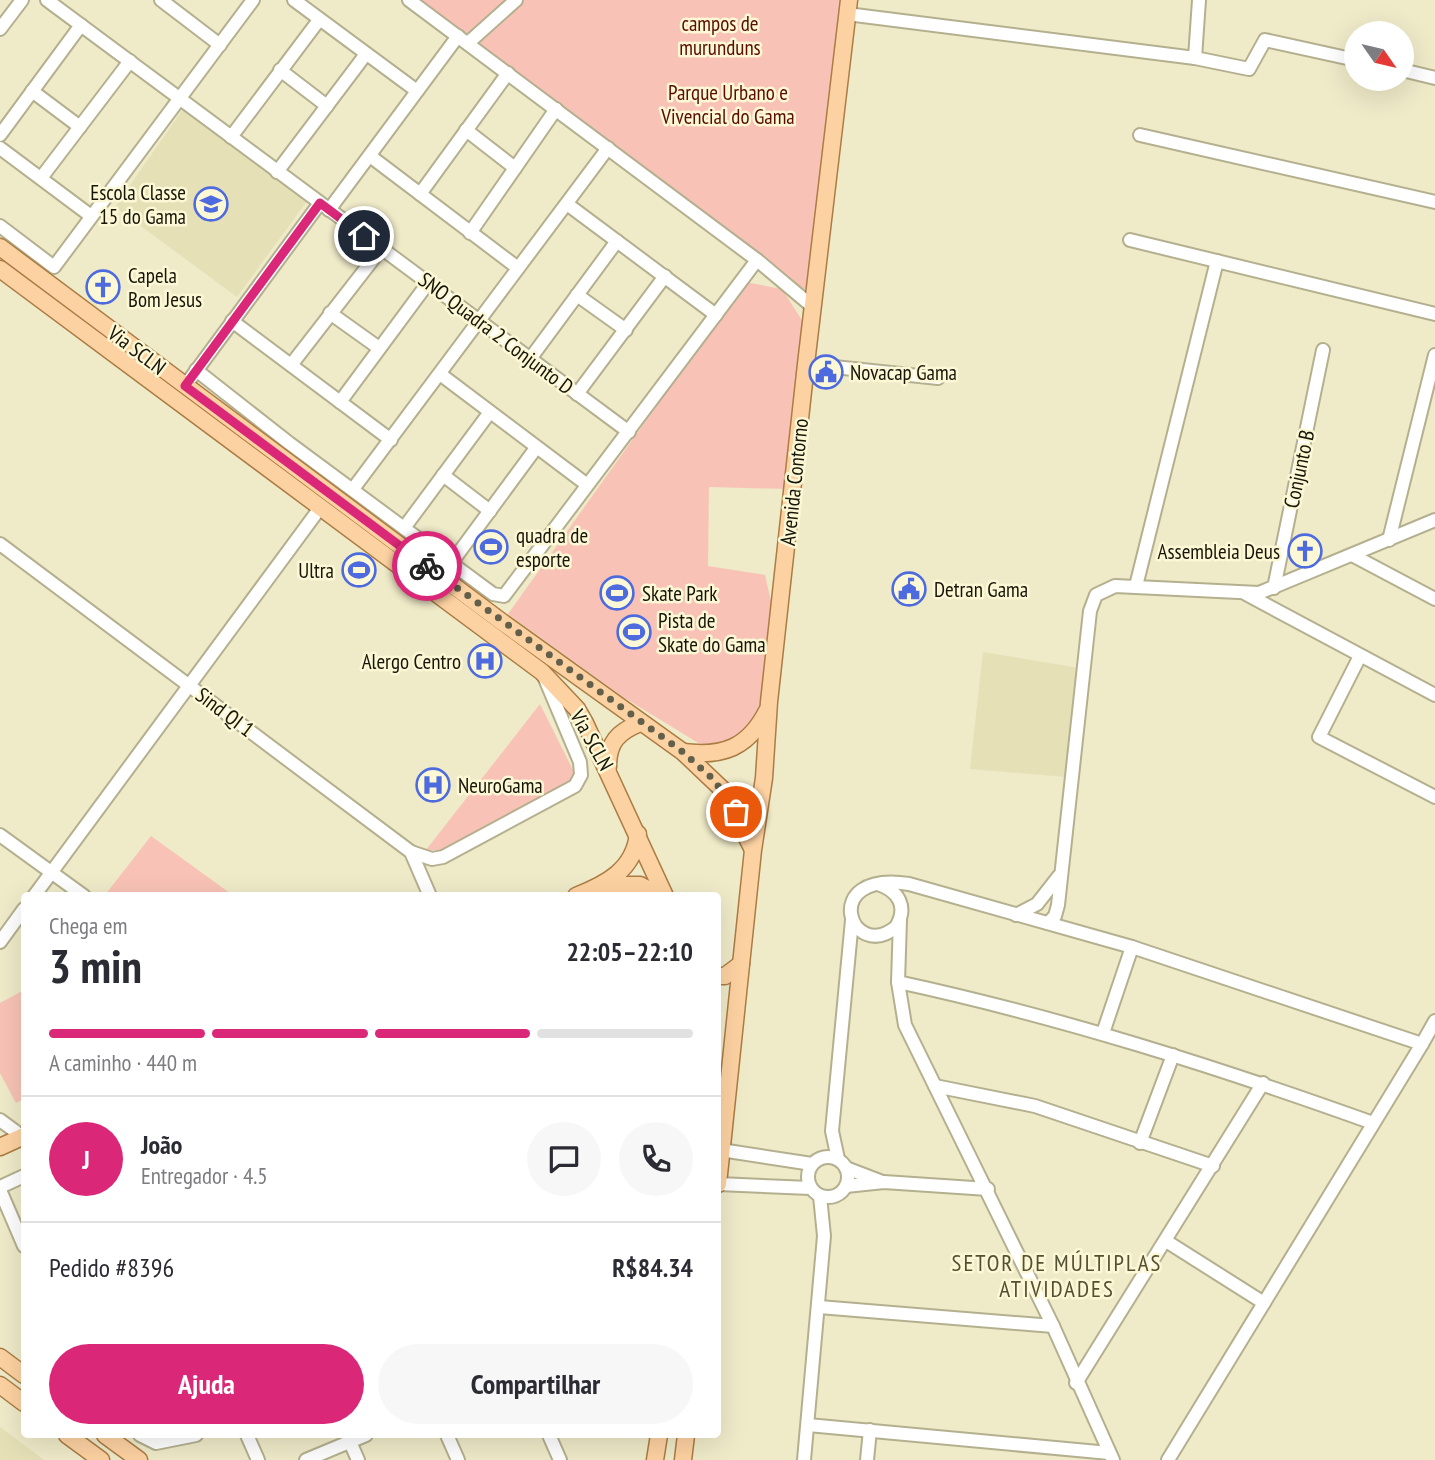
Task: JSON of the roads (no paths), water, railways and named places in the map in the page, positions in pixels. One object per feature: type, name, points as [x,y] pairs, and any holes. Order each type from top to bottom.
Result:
[{"type":"main road","name":"Avenida Contorno","points":[[721,1150],[753,850],[764,778],[769,706],[806,364],[848,7]]},
{"type":"main road","name":"Via SCLN","points":[[0,247],[502,622],[683,752],[714,780],[730,800],[753,850]]},
{"type":"main road","name":"Via SCLN","points":[[0,269],[542,672],[577,709],[608,767],[661,892]]},
{"type":"main road","points":[[69,321],[77,316],[80,307]]},
{"type":"main road","points":[[86,333],[96,319]]},
{"type":"main road","points":[[493,636],[501,632],[502,622]]},
{"type":"main road","points":[[512,650],[523,637]]},
{"type":"main road","points":[[683,752],[712,754],[738,747],[754,732],[769,706]]},
{"type":"main road","points":[[608,767],[612,742],[623,731],[640,723]]},
{"type":"main road","points":[[586,892],[604,885],[627,865],[637,846],[638,834]]},
{"type":"main road","points":[[604,885],[640,885],[655,892]]},
{"type":"main road","points":[[721,976],[741,964]]},
{"type":"main road","points":[[0,1147],[21,1137]]},
{"type":"main road","points":[[0,1357],[21,1373]]},
{"type":"main road","points":[[0,1385],[21,1401]]},
{"type":"main road","points":[[71,1438],[102,1460],[111,1455],[110,1439]]},
{"type":"main road","points":[[655,1460],[659,1438]]},
{"type":"main road","points":[[683,1460],[686,1438]]},
{"type":"main road","points":[[110,1439],[133,1459]]},
{"type":"street","points":[[0,29],[22,0]]},
{"type":"street","name":"SNO Quadra 2 Conjunto D","points":[[47,0],[629,432]]},
{"type":"street","points":[[161,0],[175,4],[219,45]]},
{"type":"street","points":[[0,226],[54,267],[253,0]]},
{"type":"street","points":[[294,0],[417,91]]},
{"type":"street","points":[[410,0],[757,260],[813,307]]},
{"type":"street","points":[[185,386],[232,321],[324,207],[370,156],[417,91],[463,39],[516,0]]},
{"type":"street","points":[[1195,58],[1199,0]]},
{"type":"street","points":[[848,7],[1249,68],[1253,65],[1260,44],[1265,40],[1344,57]]},
{"type":"street","points":[[231,137],[319,20]]},
{"type":"street","points":[[0,135],[81,25]]},
{"type":"street","points":[[277,172],[366,54]]},
{"type":"street","points":[[41,178],[130,61]]},
{"type":"street","points":[[280,69],[327,106]]},
{"type":"street","points":[[420,194],[508,73]]},
{"type":"street","points":[[1414,73],[1435,78]]},
{"type":"street","points":[[32,91],[80,127]]},
{"type":"street","points":[[470,233],[556,109]]},
{"type":"street","points":[[466,130],[515,168]]},
{"type":"street","points":[[1140,135],[1435,202]]},
{"type":"street","points":[[0,148],[91,216]]},
{"type":"street","points":[[353,489],[608,148]]},
{"type":"street","points":[[370,156],[518,268]]},
{"type":"street","points":[[567,204],[716,315]]},
{"type":"street","points":[[1130,240],[1435,314]]},
{"type":"street","points":[[530,359],[617,241]]},
{"type":"street","points":[[291,365],[381,249]]},
{"type":"street","points":[[196,370],[404,528],[494,594],[504,596],[757,260]]},
{"type":"street","points":[[1136,586],[1217,261]]},
{"type":"street","points":[[578,394],[665,276]]},
{"type":"street","points":[[340,402],[428,283]]},
{"type":"street","points":[[577,295],[626,330]]},
{"type":"street","points":[[330,313],[379,348]]},
{"type":"street","points":[[232,321],[391,440]]},
{"type":"street","name":"Conjunto B","points":[[1274,588],[1323,350]]},
{"type":"street","points":[[1389,540],[1435,355]]},
{"type":"street","points":[[806,364],[938,378]]},
{"type":"street","points":[[440,374],[586,484]]},
{"type":"street","points":[[404,528],[490,412]]},
{"type":"street","points":[[452,562],[536,448]]},
{"type":"street","points":[[443,475],[490,511]]},
{"type":"street","points":[[37,892],[320,508]]},
{"type":"street","points":[[1048,923],[1057,911],[1092,602],[1096,595],[1107,587],[1136,586],[1246,594],[1274,588],[1435,520]]},
{"type":"street","name":"Sind QI 1","points":[[0,544],[411,852]]},
{"type":"street","points":[[1352,555],[1435,599]]},
{"type":"street","points":[[1246,594],[1435,695]]},
{"type":"street","points":[[1360,656],[1319,737],[1435,797]]},
{"type":"street","points":[[411,852],[432,859],[443,857],[575,786],[581,775],[580,762],[542,672]]},
{"type":"street","points":[[0,835],[79,892]]},
{"type":"street","points":[[411,852],[427,892]]},
{"type":"street","points":[[1016,915],[1044,898],[1062,870]]},
{"type":"street","points":[[824,1236],[842,1191],[842,1164],[832,1131],[850,949],[850,910],[857,893],[878,884],[901,883],[1132,947],[1422,1044]]},
{"type":"street","points":[[878,884],[890,888],[899,898],[901,915],[898,982],[905,1025],[988,1189],[1111,1456]]},
{"type":"street","points":[[850,949],[876,936],[889,933],[912,896],[934,892]]},
{"type":"street","points":[[0,942],[21,913]]},
{"type":"street","points":[[852,920],[864,933],[876,936],[891,946],[899,965]]},
{"type":"street","points":[[1103,1034],[1132,947]]},
{"type":"street","points":[[898,982],[1103,1034],[1262,1083],[1373,1123]]},
{"type":"street","points":[[1168,1460],[1435,1021]]},
{"type":"street","points":[[1140,1143],[1172,1055]]},
{"type":"street","points":[[1076,1383],[1262,1083]]},
{"type":"street","points":[[935,1086],[1014,1100],[1213,1166]]},
{"type":"street","points":[[0,1120],[21,1134]]},
{"type":"street","points":[[804,1460],[824,1236],[815,1192],[808,1180],[832,1131]]},
{"type":"street","points":[[721,1150],[815,1162],[827,1157],[884,1182]]},
{"type":"street","points":[[21,1178],[0,1188],[21,1239]]},
{"type":"street","points":[[721,1184],[815,1192],[842,1191],[884,1182],[988,1189]]},
{"type":"street","points":[[1166,1241],[1264,1303]]},
{"type":"street","points":[[819,1307],[1053,1326]]},
{"type":"street","points":[[808,1425],[1111,1456]]},
{"type":"street","points":[[867,1460],[870,1430]]},
{"type":"street","points":[[146,1438],[156,1443],[181,1438]]},
{"type":"street","points":[[248,1438],[258,1460]]},
{"type":"street","points":[[306,1460],[348,1438],[358,1460]]},
{"type":"street","points":[[448,1438],[458,1460]]},
{"type":"street","points":[[550,1438],[560,1460]]},
{"type":"place","name":"Escola Classe 15 do Gama","points":[[211,204]]},
{"type":"place","name":"Capela Bom Jesus","points":[[103,287]]},
{"type":"place","name":"Novacap Gama","points":[[826,372]]},
{"type":"place","name":"quadra de esporte","points":[[491,547]]},
{"type":"place","name":"Assembleia Deus","points":[[1305,551]]},
{"type":"place","name":"Ultra","points":[[359,570]]},
{"type":"place","name":"Detran Gama","points":[[909,589]]},
{"type":"place","name":"Skate Park","points":[[617,593]]},
{"type":"place","name":"Pista de Skate do Gama","points":[[634,632]]},
{"type":"place","name":"Alergo Centro","points":[[485,661]]},
{"type":"place","name":"NeuroGama","points":[[433,785]]},
{"type":"district","name":"SETOR DE MÚLTIPLAS ATIVIDADES","points":[[1057,1275]]},
{"type":"park label","name":"campos de murunduns","points":[[720,35]]},
{"type":"park label","name":"Parque Urbano e Vivencial do Gama","points":[[728,104]]}]
